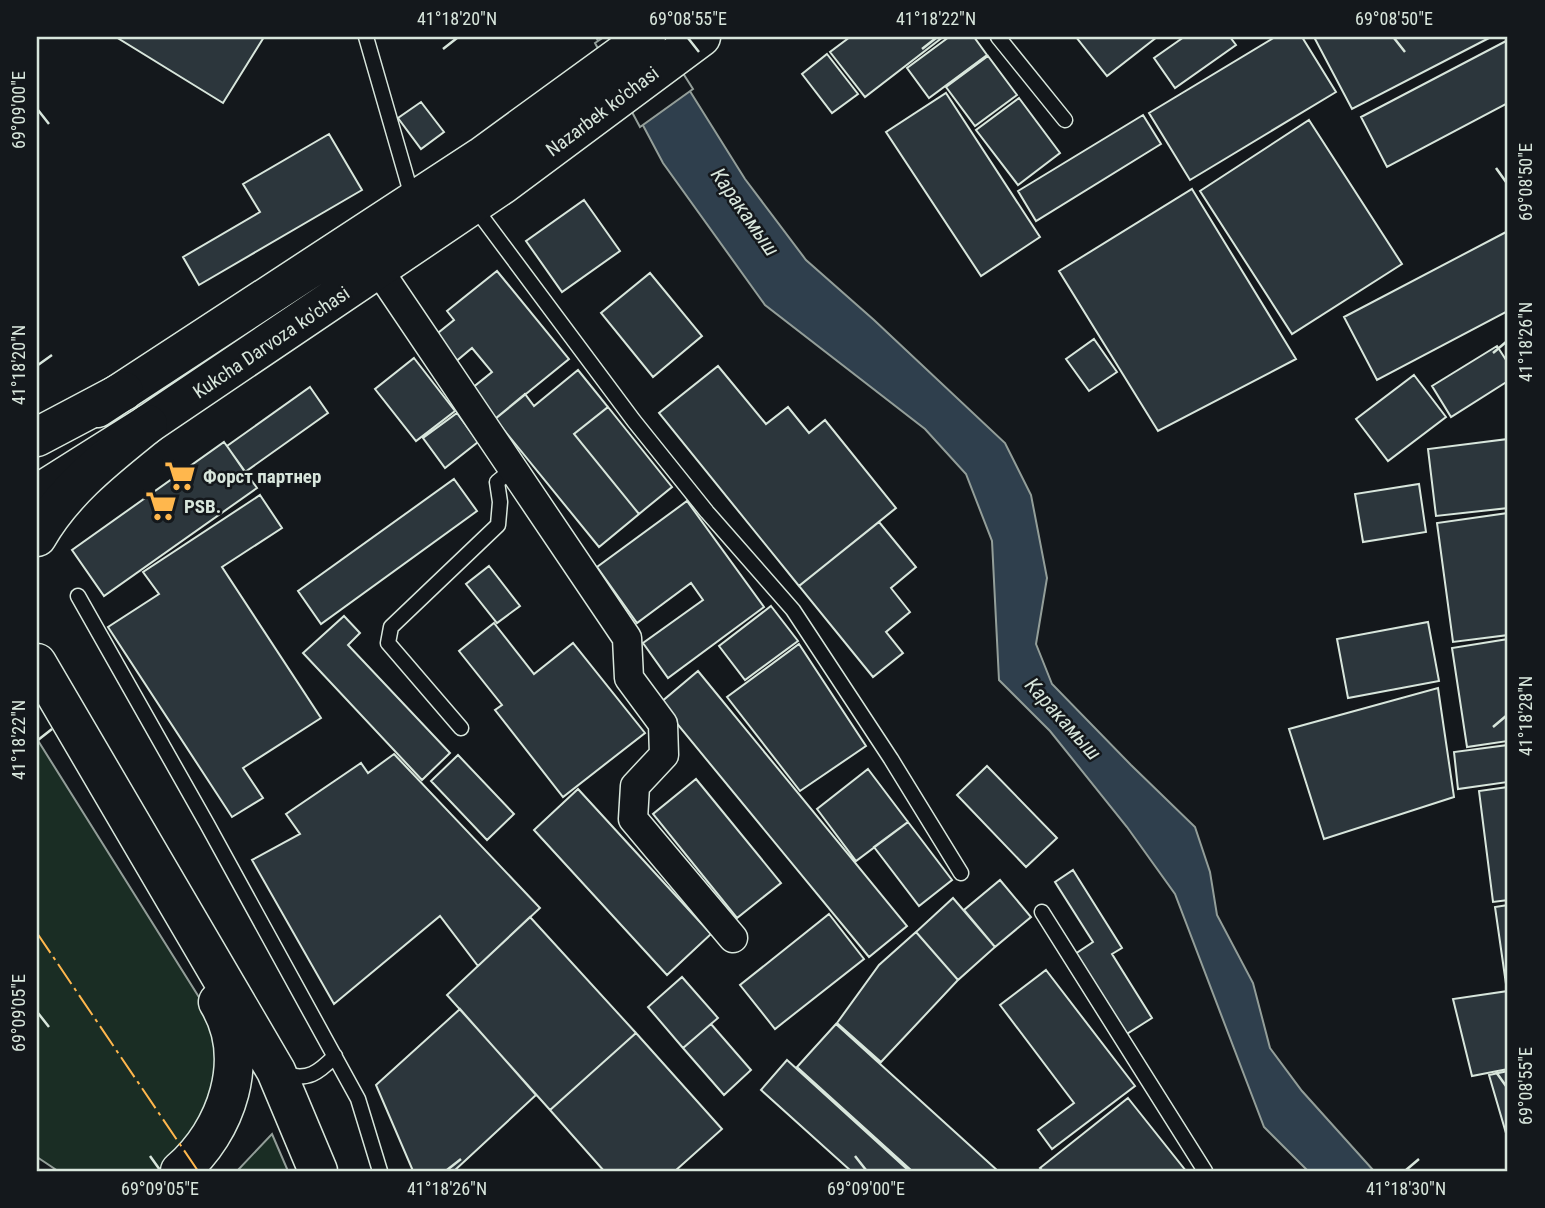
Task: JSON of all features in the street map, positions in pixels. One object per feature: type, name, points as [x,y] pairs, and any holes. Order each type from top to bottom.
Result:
[{"type":"main road","name":"Nazarbek ko'chasi","points":[[486,182],[646,37]]},
{"type":"main road","name":"Nazarbek ko'chasi","points":[[486,182],[701,37]]},
{"type":"main road","name":"Kukcha Darvoza ko'chasi","points":[[37,446],[413,202],[486,182]]},
{"type":"main road","name":"Kukcha Darvoza ko'chasi","points":[[37,494],[148,424],[378,269],[486,182]]},
{"type":"main road","points":[[37,437],[124,391]]},
{"type":"main road","points":[[37,537],[54,511],[83,479],[148,424]]},
{"type":"main road","points":[[37,663],[276,1071],[317,1171]]},
{"type":"main road","points":[[37,700],[223,1009],[233,1055],[229,1097],[221,1121],[209,1141],[180,1171]]},
{"type":"street","points":[[378,269],[627,638],[629,678],[663,724],[664,755],[635,786],[633,819],[733,938]]},
{"type":"lane","points":[[366,37],[413,202]]},
{"type":"lane","points":[[998,37],[1065,120]]},
{"type":"lane","points":[[486,182],[634,421],[707,512],[793,610],[891,759],[961,873]]},
{"type":"lane","points":[[461,728],[388,643],[391,627],[498,525],[500,502],[497,482],[514,468]]},
{"type":"lane","points":[[78,596],[358,1099],[380,1171]]},
{"type":"lane","points":[[1042,912],[1205,1171]]},
{"type":"lane","points":[[276,1071],[300,1079],[320,1071],[335,1056]]},
{"type":"green space","points":[[37,739],[202,1002],[210,1023],[218,1068],[209,1113],[169,1165],[156,1171],[58,1171],[37,1157]]},
{"type":"green space","points":[[272,1134],[288,1171],[237,1171]]},
{"type":"water","name":"Каракамыш","points":[[596,37],[656,37],[745,179],[806,260],[1005,443],[1031,495],[1047,578],[1036,644],[1052,684],[1195,827],[1210,872],[1217,915],[1253,983],[1270,1048],[1302,1091],[1374,1171],[1308,1171],[1264,1127],[1175,894],[1127,827],[1050,731],[999,680],[992,541],[966,474],[925,429],[765,305],[663,163]]},
{"type":"pier","points":[[604,37],[660,37],[693,89],[640,127],[595,43]]},
{"type":"building","points":[[116,37],[264,37],[223,103]]},
{"type":"building","points":[[850,37],[943,37],[865,97],[830,52]]},
{"type":"building","points":[[949,37],[974,37],[987,55],[929,98],[907,68]]},
{"type":"building","points":[[1076,37],[1157,37],[1107,76]]},
{"type":"building","points":[[1184,37],[1230,37],[1236,45],[1175,88],[1154,58]]},
{"type":"building","points":[[1275,37],[1302,37],[1336,92],[1190,180],[1149,113]]},
{"type":"building","points":[[1314,37],[1491,37],[1352,109]]},
{"type":"building","points":[[1508,40],[1508,103],[1387,167],[1361,117]]},
{"type":"building","points":[[827,54],[858,94],[832,113],[802,74]]},
{"type":"building","points":[[988,56],[1017,95],[975,126],[946,87]]},
{"type":"building","points":[[946,93],[1040,237],[981,276],[886,132]]},
{"type":"building","points":[[1019,98],[1060,153],[1018,185],[976,130]]},
{"type":"building","points":[[421,102],[444,132],[421,149],[398,118]]},
{"type":"building","points":[[1143,115],[1161,144],[1036,221],[1018,191]]},
{"type":"building","points":[[1309,120],[1402,264],[1292,334],[1200,191]]},
{"type":"building","points":[[329,134],[362,190],[199,285],[183,257],[260,212],[243,184]]},
{"type":"building","points":[[1192,189],[1296,359],[1158,431],[1059,271]]},
{"type":"building","points":[[584,200],[620,251],[562,292],[526,241]]},
{"type":"building","points":[[1508,231],[1508,311],[1377,380],[1344,317]]},
{"type":"building","points":[[497,271],[569,359],[495,419],[471,389],[492,372],[472,348],[454,363],[433,337],[454,320],[447,311]]},
{"type":"building","points":[[650,273],[702,336],[653,377],[601,313]]},
{"type":"building","points":[[1094,339],[1117,372],[1089,391],[1066,359]]},
{"type":"building","points":[[1497,346],[1508,363],[1508,381],[1451,417],[1432,386]]},
{"type":"building","points":[[414,358],[455,411],[416,441],[375,389]]},
{"type":"building","points":[[718,366],[766,424],[788,407],[809,433],[825,420],[896,508],[799,586],[659,413]]},
{"type":"building","points":[[578,370],[608,407],[574,434],[639,514],[599,547],[495,419],[525,394],[534,406]]},
{"type":"building","points":[[1414,375],[1446,417],[1388,461],[1356,419]]},
{"type":"building","points":[[310,387],[328,413],[245,472],[227,446]]},
{"type":"building","points":[[608,407],[672,487],[639,514],[574,434]]},
{"type":"building","points":[[457,413],[478,442],[445,468],[423,438]]},
{"type":"building","points":[[1508,439],[1508,508],[1436,516],[1428,449]]},
{"type":"building","points":[[224,442],[257,488],[104,596],[72,550]]},
{"type":"building","points":[[454,479],[477,511],[321,624],[298,591]]},
{"type":"building","points":[[1419,484],[1426,532],[1363,542],[1355,494]]},
{"type":"building","points":[[260,495],[282,528],[222,567],[321,718],[243,768],[263,798],[232,817],[108,627],[159,594],[143,572]]},
{"type":"building","points":[[687,501],[764,607],[668,678],[643,643],[703,600],[691,583],[637,623],[597,567]]},
{"type":"building","points":[[1508,513],[1508,635],[1453,642],[1437,523]]},
{"type":"building","points":[[879,522],[916,567],[891,588],[910,612],[886,632],[903,653],[873,677],[799,586]]},
{"type":"building","points":[[489,566],[520,606],[497,623],[466,584]]},
{"type":"building","points":[[771,606],[798,641],[745,680],[719,646]]},
{"type":"building","points":[[344,616],[360,633],[348,645],[450,753],[422,780],[303,653]]},
{"type":"building","points":[[1428,622],[1439,681],[1348,698],[1337,639]]},
{"type":"building","points":[[494,623],[534,674],[573,643],[645,733],[563,797],[495,710],[502,705],[459,651]]},
{"type":"building","points":[[1508,639],[1508,741],[1467,747],[1452,648]]},
{"type":"building","points":[[799,644],[866,746],[800,791],[727,697]]},
{"type":"building","points":[[698,671],[907,926],[869,957],[660,703]]},
{"type":"building","points":[[1438,688],[1454,797],[1324,839],[1289,729]]},
{"type":"building","points":[[1508,745],[1508,782],[1458,789],[1454,752]]},
{"type":"building","points":[[394,754],[540,908],[478,966],[440,916],[334,1004],[252,860],[300,834],[286,814],[361,763],[368,773]]},
{"type":"building","points":[[458,755],[514,814],[487,840],[431,781]]},
{"type":"building","points":[[987,766],[1057,838],[1026,867],[957,795]]},
{"type":"building","points":[[868,769],[908,822],[856,861],[817,809]]},
{"type":"building","points":[[696,779],[781,883],[737,918],[653,814]]},
{"type":"building","points":[[1508,787],[1508,900],[1493,902],[1479,791]]},
{"type":"building","points":[[578,789],[711,934],[667,975],[534,830]]},
{"type":"building","points":[[908,822],[952,880],[919,906],[874,847]]},
{"type":"building","points":[[1073,870],[1122,948],[1112,954],[1152,1018],[1125,1035],[1075,954],[1093,942],[1055,882]]},
{"type":"building","points":[[1000,880],[1031,917],[995,947],[964,910]]},
{"type":"building","points":[[953,898],[995,947],[958,980],[916,932]]},
{"type":"building","points":[[1508,905],[1508,984],[1506,984],[1495,907]]},
{"type":"building","points":[[829,914],[864,959],[775,1029],[740,985]]},
{"type":"building","points":[[530,917],[636,1033],[550,1110],[447,995]]},
{"type":"building","points":[[916,932],[958,980],[881,1062],[837,1023],[879,965]]},
{"type":"building","points":[[1046,970],[1135,1086],[1052,1149],[1038,1130],[1074,1103],[1000,1005]]},
{"type":"building","points":[[682,977],[718,1018],[683,1048],[648,1007]]},
{"type":"building","points":[[1508,991],[1508,1069],[1472,1076],[1453,999]]},
{"type":"building","points":[[460,1009],[536,1095],[454,1171],[413,1171],[376,1085]]},
{"type":"building","points":[[711,1024],[751,1070],[724,1095],[683,1048]]},
{"type":"building","points":[[836,1024],[998,1171],[912,1171],[797,1067]]},
{"type":"building","points":[[636,1033],[722,1129],[675,1171],[604,1171],[550,1110]]},
{"type":"building","points":[[787,1060],[909,1171],[851,1171],[761,1090]]},
{"type":"building","points":[[1508,1071],[1508,1140],[1489,1075]]},
{"type":"building","points":[[1128,1098],[1186,1171],[1043,1171],[1040,1168]]},
{"type":"power","points":[[37,933],[198,1171]]},
{"type":"place","name":"Форст партнер","points":[[180,476]]},
{"type":"place","name":"PSB.","points":[[161,506]]}]
